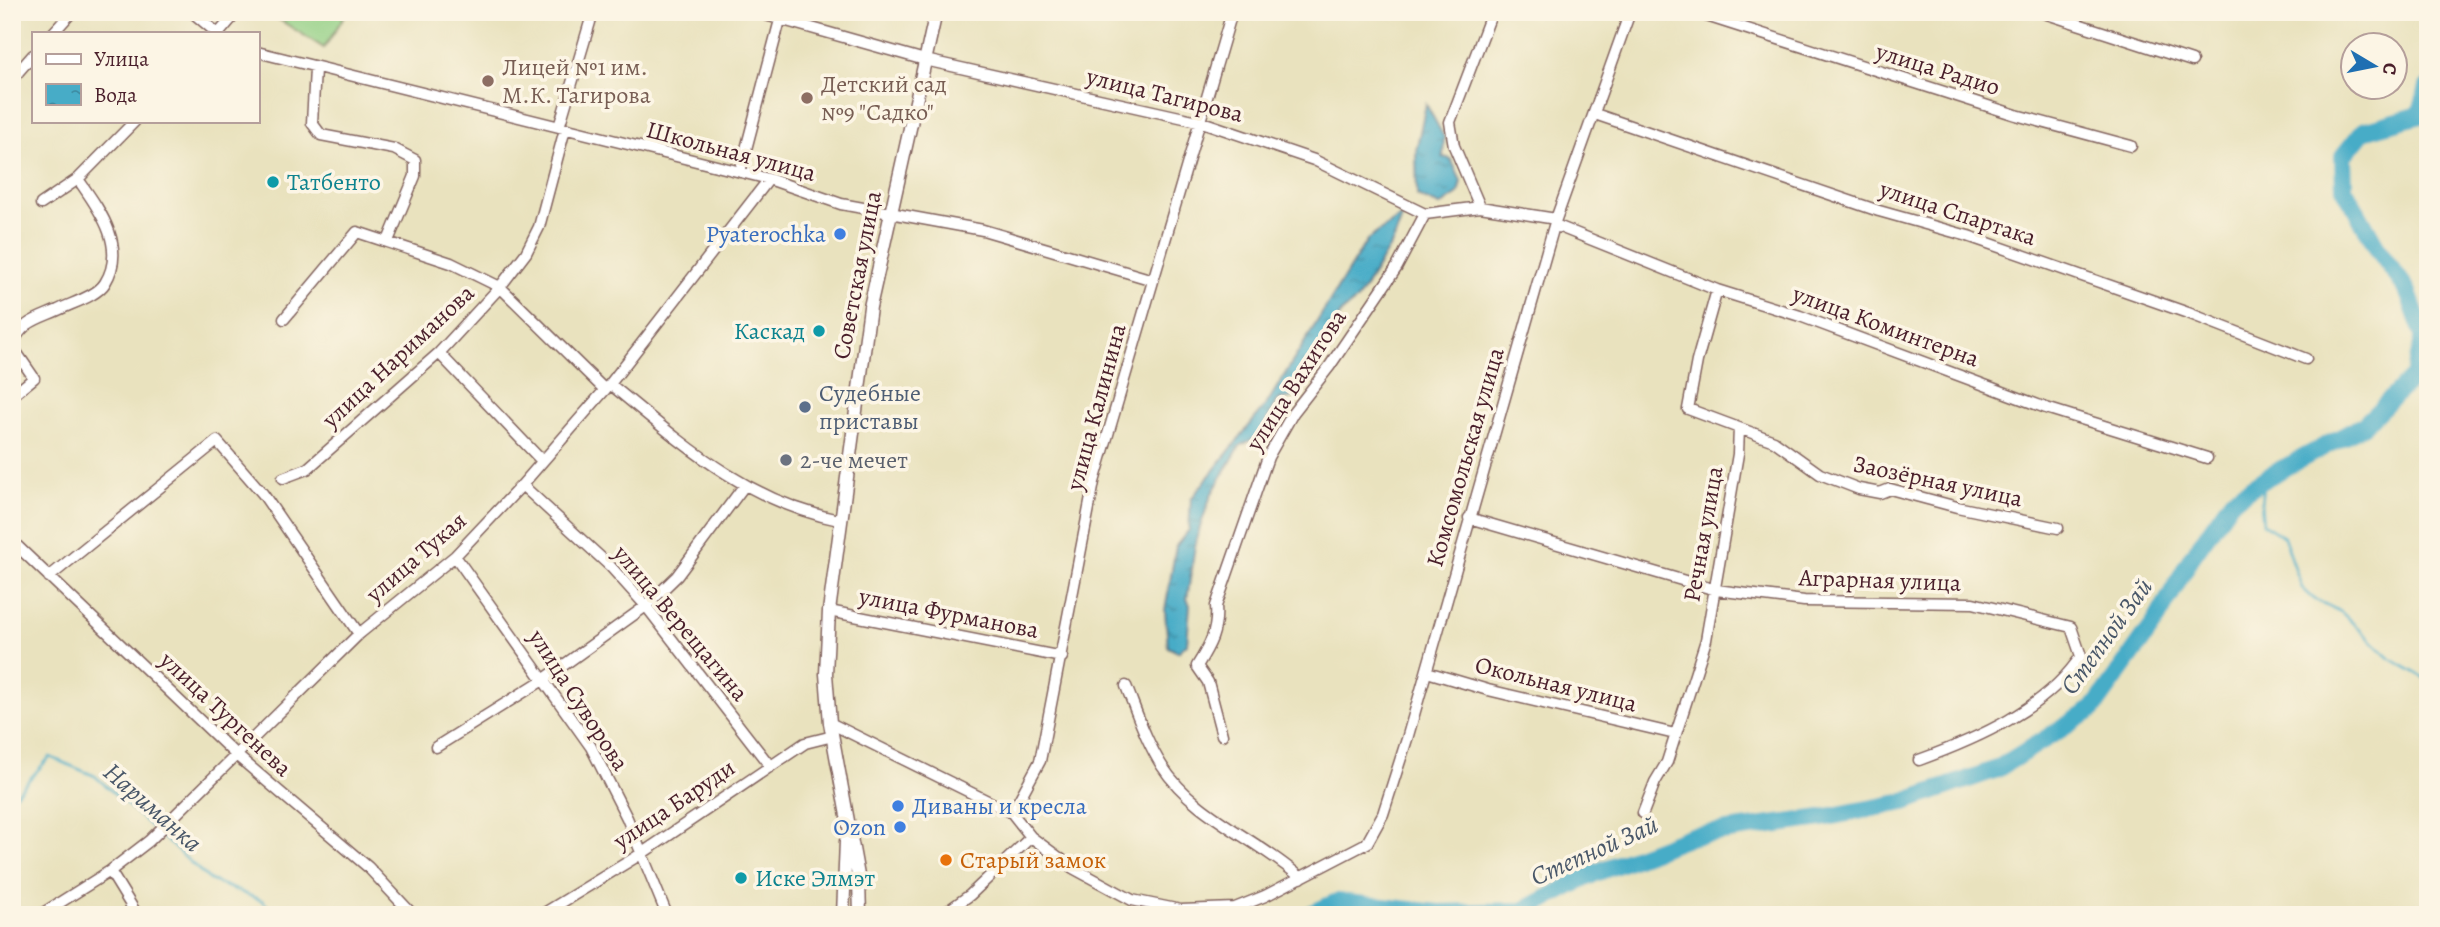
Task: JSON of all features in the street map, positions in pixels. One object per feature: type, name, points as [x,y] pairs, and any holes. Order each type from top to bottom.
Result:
[{"type":"main road","name":"Советская улица","points":[[860,915],[859,881],[832,730],[826,674],[829,611],[839,520],[870,307],[936,12]]},
{"type":"main road","name":"Советская улица","points":[[843,915],[846,853],[844,799]]},
{"type":"street","points":[[54,32],[72,12]]},
{"type":"street","points":[[192,12],[217,32]]},
{"type":"street","points":[[219,32],[237,12]]},
{"type":"street","name":"улица Нариманова","points":[[283,478],[307,469],[439,353],[500,287],[526,253],[540,228],[562,128],[593,12]]},
{"type":"street","name":"улица Тагирова","points":[[755,12],[925,60],[1202,122],[1314,160],[1425,214]]},
{"type":"street","name":"улица Калинина","points":[[1012,813],[1040,761],[1094,482],[1202,122],[1232,12]]},
{"type":"street","points":[[1480,207],[1454,146],[1450,122],[1492,12]]},
{"type":"street","name":"Комсомольская улица","points":[[1012,813],[1031,837],[1073,868],[1132,900],[1181,910],[1235,908],[1301,878],[1367,843],[1383,814],[1427,672],[1556,222],[1630,12]]},
{"type":"street","name":"улица Радио","points":[[1694,12],[2016,116],[2131,146]]},
{"type":"street","points":[[2041,12],[2192,61]]},
{"type":"street","points":[[740,172],[775,16]]},
{"type":"street","name":"Школьная улица","points":[[259,53],[315,69],[769,179],[841,204],[983,230],[1153,280]]},
{"type":"street","points":[[12,79],[32,56]]},
{"type":"street","points":[[315,69],[312,123],[321,135],[394,149],[415,160],[415,176],[388,241]]},
{"type":"street","name":"улица Спартака","points":[[1595,114],[1879,211],[1968,236],[2188,313],[2306,359]]},
{"type":"street","points":[[41,204],[78,179],[134,122]]},
{"type":"street","points":[[12,396],[34,378],[12,345],[21,326],[83,299],[105,284],[114,254],[107,221],[78,179]]},
{"type":"street","name":"улица Тукая","points":[[40,915],[110,872],[149,841],[359,634],[455,556],[522,485],[607,387],[769,179]]},
{"type":"street","points":[[1425,214],[1480,207],[1556,222]]},
{"type":"street","name":"улица Вахитова","points":[[1222,735],[1208,682],[1196,666],[1213,640],[1217,621],[1216,606],[1258,480],[1293,413],[1329,367],[1396,267],[1425,214]]},
{"type":"street","name":"улица Коминтерна","points":[[1556,222],[1717,290],[1800,316],[2046,408],[2207,458]]},
{"type":"street","points":[[284,319],[357,232],[451,263],[500,287],[607,387],[744,486],[802,513],[839,520]]},
{"type":"street","points":[[1717,290],[1697,361],[1688,409],[1739,428]]},
{"type":"street","points":[[439,353],[542,461]]},
{"type":"street","name":"Заозёрная улица","points":[[1739,428],[1774,441],[1821,474],[1859,489],[1880,493],[1890,489],[1957,507],[2058,528]]},
{"type":"street","name":"Речная улица","points":[[1643,813],[1675,734],[1706,640],[1716,590],[1739,428]]},
{"type":"street","points":[[49,577],[217,440],[263,494],[359,634]]},
{"type":"street","name":"улица Верещагина","points":[[522,485],[610,566],[646,606],[769,766]]},
{"type":"street","points":[[436,747],[543,680],[646,606],[677,576],[744,486]]},
{"type":"street","name":"Аграрная улица","points":[[1469,518],[1716,590],[1804,601],[1973,603],[2071,627],[2081,656],[2071,671],[2036,701],[1994,728],[1919,760]]},
{"type":"street","name":"улица Тургенева","points":[[12,541],[235,754],[368,867],[413,915]]},
{"type":"street","name":"улица Суворова","points":[[455,556],[591,747],[627,818],[667,915]]},
{"type":"street","name":"улица Фурманова","points":[[829,611],[1062,657]]},
{"type":"street","name":"Окольная улица","points":[[1427,672],[1488,690],[1675,734]]},
{"type":"street","points":[[1126,686],[1148,742],[1163,768],[1180,787],[1202,807],[1282,861],[1301,878]]},
{"type":"street","points":[[832,730],[1012,813]]},
{"type":"street","name":"улица Баруди","points":[[541,915],[641,854],[811,739],[832,730]]},
{"type":"street","points":[[942,915],[970,895],[1031,837]]},
{"type":"street","points":[[110,872],[137,915]]},
{"type":"green space","points":[[274,12],[347,12],[324,48],[272,15]]},
{"type":"water","points":[[1426,104],[1444,137],[1443,157],[1451,159],[1461,181],[1458,194],[1440,206],[1417,196],[1416,151]]},
{"type":"water","points":[[1403,215],[1394,240],[1357,300],[1342,312],[1318,353],[1310,376],[1293,397],[1278,400],[1258,436],[1240,446],[1211,495],[1196,539],[1187,599],[1190,605],[1187,644],[1178,652],[1168,647],[1165,611],[1176,546],[1189,530],[1191,499],[1268,402],[1367,240]]},
{"type":"waterway","name":"Степной Зай","points":[[1309,915],[1337,902],[1438,913],[1523,911],[1595,873],[1692,836],[1822,818],[1904,802],[1997,769],[2093,709],[2156,621],[2191,558],[2232,500],[2264,479],[2364,425],[2414,376],[2424,336],[2407,290],[2379,251],[2344,188],[2343,156],[2363,131],[2420,115],[2428,87]]},
{"type":"waterway","points":[[2264,479],[2261,503],[2263,524],[2284,537],[2302,588],[2314,599],[2341,612],[2391,659],[2428,680]]},
{"type":"waterway","name":"Нариманка","points":[[12,798],[50,757],[95,776],[155,830]]},
{"type":"waterway","name":"Нариманка","points":[[160,835],[210,880],[263,901],[276,915]]},
{"type":"place","name":"Лицей №1 им. М.К. Тагирова","points":[[488,81]]},
{"type":"place","name":"Детский сад №9 \"Садко\"","points":[[807,98]]},
{"type":"place","name":"Татбенто","points":[[273,182]]},
{"type":"place","name":"Pyaterochka","points":[[840,234]]},
{"type":"place","name":"Каскад","points":[[819,331]]},
{"type":"place","name":"Судебные приставы","points":[[805,407]]},
{"type":"place","name":"2-че мечет","points":[[786,460]]},
{"type":"place","name":"Диваны и кресла","points":[[898,806]]},
{"type":"place","name":"Ozon","points":[[900,827]]},
{"type":"place","name":"Старый замок","points":[[946,860]]},
{"type":"place","name":"Иске Элмэт","points":[[741,878]]}]
